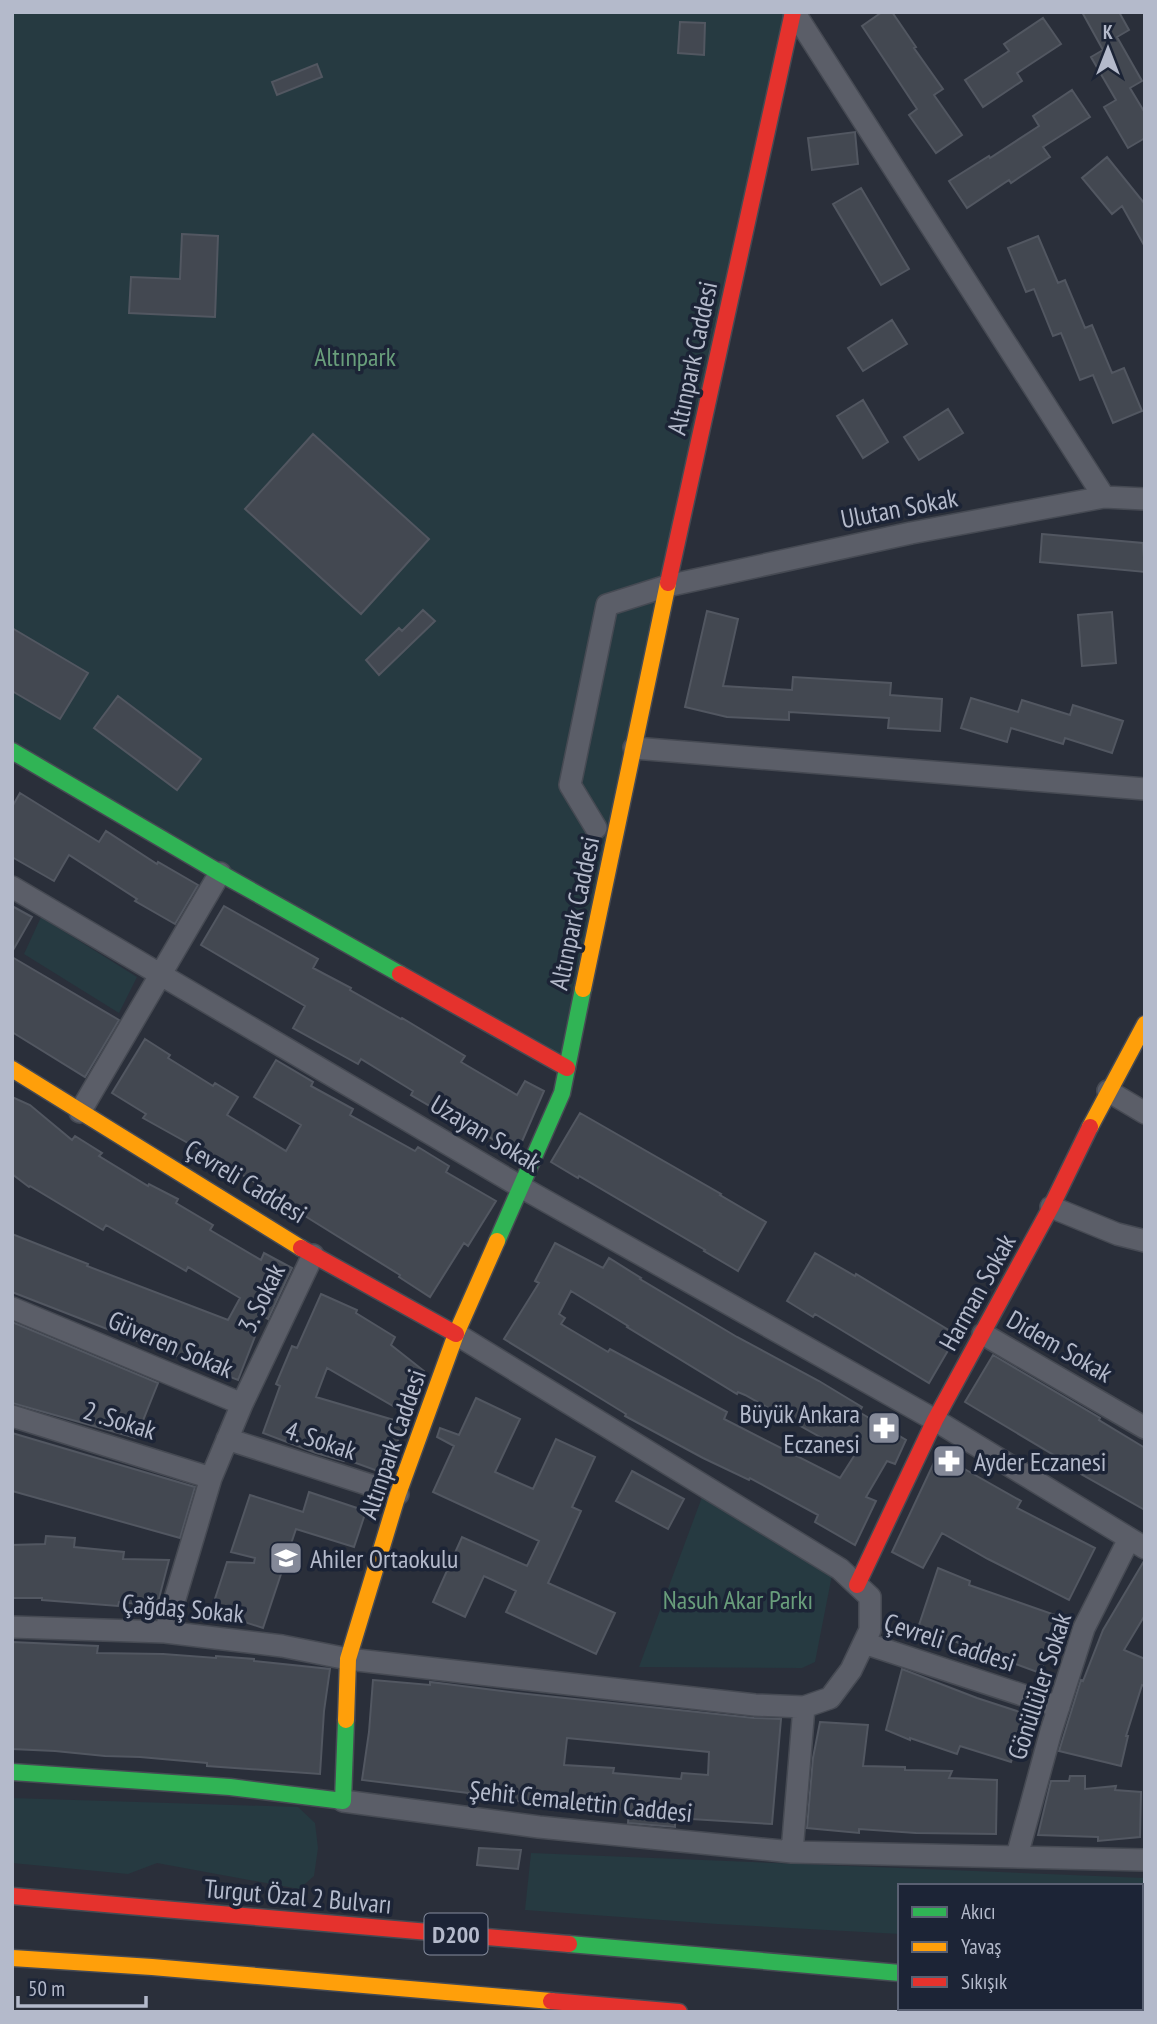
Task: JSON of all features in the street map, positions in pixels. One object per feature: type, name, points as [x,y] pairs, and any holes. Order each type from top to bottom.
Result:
[{"type":"main road","name":"Altınpark Caddesi","points":[[343,1801],[348,1659],[398,1494],[456,1334],[562,1093],[667,586],[794,12]]},
{"type":"main road","points":[[12,751],[220,873],[567,1068]]},
{"type":"main road","name":"Harman Sokak","points":[[857,1585],[935,1420],[1051,1207],[1108,1091],[1145,1024]]},
{"type":"main road","name":"Çevreli Caddesi","points":[[12,1069],[313,1255],[456,1334]]},
{"type":"main road","name":"Şehit Cemalettin Caddesi","points":[[12,1772],[230,1787],[343,1801]]},
{"type":"main road","name":"Turgut Özal 2 Bulvarı","points":[[12,1896],[898,1973]]},
{"type":"main road","name":"D200","points":[[12,1958],[152,1967],[679,2012]]},
{"type":"main road","name":"Turgut Özal 2 Bulvarı","points":[[830,1966],[898,1967]]},
{"type":"street","points":[[794,12],[1104,497]]},
{"type":"street","name":"Ulutan Sokak","points":[[596,828],[570,785],[607,605],[667,586],[911,533],[1104,497],[1145,499]]},
{"type":"street","points":[[634,748],[1145,789]]},
{"type":"street","points":[[80,1112],[220,873]]},
{"type":"street","name":"Uzayan Sokak","points":[[12,887],[520,1186],[935,1420],[1137,1543]]},
{"type":"street","points":[[1108,1091],[1145,1113]]},
{"type":"street","points":[[1051,1207],[1117,1234],[1145,1241]]},
{"type":"street","name":"3. Sokak","points":[[242,1404],[313,1255]]},
{"type":"street","name":"Güveren Sokak","points":[[12,1308],[242,1404],[211,1478],[165,1632]]},
{"type":"street","points":[[456,1334],[839,1569],[870,1597],[870,1630],[851,1670],[830,1698],[804,1707],[792,1852]]},
{"type":"street","name":"Didem Sokak","points":[[983,1334],[1145,1428]]},
{"type":"street","name":"2 .Sokak","points":[[12,1416],[211,1478]]},
{"type":"street","name":"4. Sokak","points":[[227,1439],[398,1494]]},
{"type":"street","name":"Gönüllüler Sokak","points":[[1017,1856],[1084,1628],[1137,1543]]},
{"type":"street","name":"Çağdaş Sokak","points":[[12,1627],[165,1632],[282,1646],[348,1659],[755,1705],[804,1707]]},
{"type":"street","name":"Çevreli Caddesi","points":[[864,1643],[1059,1707]]},
{"type":"street","name":"Şehit Cemalettin Caddesi","points":[[343,1801],[539,1827],[792,1852],[1145,1860]]},
{"type":"green space","name":"Altınpark","points":[[12,12],[793,12],[567,1068],[12,751]]},
{"type":"green space","points":[[41,917],[137,977],[119,1013],[24,954]]},
{"type":"green space","name":"Nasuh Akar Parkı","points":[[702,1497],[832,1575],[815,1662],[802,1668],[639,1667]]},
{"type":"green space","points":[[12,1798],[298,1807],[315,1823],[318,1848],[314,1876],[299,1889],[157,1863],[128,1874],[12,1863]]},
{"type":"green space","points":[[531,1853],[1145,1878],[1145,1948],[1143,1884],[898,1884],[898,1934],[525,1910]]},
{"type":"building","points":[[882,12],[892,12],[916,47],[914,48],[943,89],[934,95],[962,135],[936,153],[909,115],[917,109],[862,26]]},
{"type":"building","points":[[1082,12],[1119,12],[1129,30],[1117,37],[1142,81],[1130,88],[1145,113],[1145,138],[1128,148],[1104,107],[1116,100],[1091,57],[1103,50]]},
{"type":"building","points":[[1043,18],[1061,44],[1017,73],[1022,81],[983,107],[965,80],[1009,51],[1004,44]]},
{"type":"building","points":[[680,22],[705,23],[704,55],[678,53]]},
{"type":"building","points":[[317,64],[322,77],[277,95],[272,82]]},
{"type":"building","points":[[1072,90],[1090,117],[1043,147],[1050,157],[967,208],[949,181],[1039,126],[1033,116]]},
{"type":"building","points":[[855,132],[858,164],[812,170],[808,138]]},
{"type":"building","points":[[1107,157],[1145,204],[1145,247],[1122,206],[1112,214],[1082,178]]},
{"type":"building","points":[[861,188],[909,269],[881,285],[833,204]]},
{"type":"building","points":[[182,234],[218,236],[215,317],[129,313],[131,277],[180,279]]},
{"type":"building","points":[[1038,236],[1058,283],[1065,280],[1085,328],[1092,325],[1112,373],[1124,368],[1142,411],[1113,423],[1093,375],[1080,380],[1061,333],[1053,336],[1034,289],[1026,292],[1008,248]]},
{"type":"building","points":[[892,320],[907,344],[863,371],[848,348]]},
{"type":"building","points":[[863,400],[888,442],[863,458],[837,416]]},
{"type":"building","points":[[948,409],[963,433],[919,460],[904,437]]},
{"type":"building","points":[[313,434],[429,539],[361,614],[245,509]]},
{"type":"building","points":[[1042,534],[1143,543],[1145,572],[1040,562]]},
{"type":"building","points":[[423,610],[435,621],[379,675],[366,660],[399,628],[402,631]]},
{"type":"building","points":[[707,611],[738,619],[723,686],[792,690],[793,677],[891,683],[890,695],[942,699],[940,731],[888,728],[889,718],[789,712],[789,720],[727,717],[685,707]]},
{"type":"building","points":[[1112,612],[1116,663],[1082,666],[1078,615]]},
{"type":"building","points":[[12,628],[88,673],[60,719],[12,691]]},
{"type":"building","points":[[118,696],[201,759],[177,790],[94,728]]},
{"type":"building","points":[[971,698],[1018,712],[1022,700],[1070,715],[1073,705],[1123,721],[1112,753],[1065,738],[1063,744],[1011,728],[1007,742],[961,728]]},
{"type":"building","points":[[20,793],[99,842],[106,831],[157,864],[158,862],[198,885],[175,924],[135,901],[137,899],[69,855],[54,881],[12,857],[12,807]]},
{"type":"building","points":[[12,906],[32,917],[12,952]]},
{"type":"building","points":[[224,906],[318,959],[313,968],[465,1056],[461,1062],[517,1095],[525,1081],[544,1091],[517,1153],[411,1095],[413,1091],[361,1059],[358,1064],[293,1028],[305,1006],[201,945]]},
{"type":"building","points":[[12,957],[119,1020],[85,1077],[12,1032]]},
{"type":"building","points":[[145,1039],[170,1055],[168,1058],[213,1086],[215,1083],[238,1097],[227,1115],[286,1151],[301,1125],[254,1097],[276,1060],[313,1082],[311,1086],[353,1109],[350,1115],[415,1151],[418,1147],[449,1166],[446,1172],[496,1201],[468,1246],[464,1243],[430,1297],[399,1277],[400,1275],[263,1190],[264,1188],[143,1118],[146,1114],[112,1093]]},
{"type":"building","points":[[12,1097],[30,1105],[72,1140],[75,1136],[102,1153],[99,1156],[148,1186],[149,1184],[178,1199],[176,1203],[213,1225],[210,1230],[261,1260],[264,1253],[292,1268],[268,1319],[263,1316],[238,1380],[12,1292],[12,1234],[228,1320],[240,1298],[188,1267],[186,1271],[106,1225],[103,1230],[29,1187],[12,1174]]},
{"type":"building","points":[[580,1113],[766,1222],[738,1271],[551,1162]]},
{"type":"building","points":[[555,1243],[603,1268],[609,1258],[737,1337],[862,1407],[859,1412],[906,1440],[895,1464],[887,1461],[866,1497],[876,1501],[855,1545],[815,1522],[818,1515],[625,1416],[626,1414],[504,1339],[539,1283],[535,1281]],"holes":[[[571,1291],[737,1394],[738,1392],[745,1395],[854,1456],[840,1478],[724,1419],[727,1412],[610,1349],[608,1352],[561,1324],[565,1318],[559,1314]]]},
{"type":"building","points":[[815,1253],[855,1276],[856,1274],[957,1335],[929,1383],[815,1314],[813,1317],[787,1301]]},
{"type":"building","points":[[321,1294],[357,1310],[356,1313],[395,1337],[391,1345],[424,1371],[407,1414],[327,1368],[316,1397],[404,1423],[386,1474],[345,1459],[344,1461],[316,1453],[263,1433],[280,1386],[276,1384],[292,1346],[297,1348]]},
{"type":"building","points":[[12,1322],[158,1383],[136,1438],[12,1403]]},
{"type":"building","points":[[993,1355],[1100,1418],[1099,1420],[1145,1448],[1145,1510],[965,1402]]},
{"type":"building","points":[[476,1398],[520,1419],[495,1472],[533,1489],[556,1439],[595,1457],[572,1507],[581,1511],[548,1583],[615,1613],[596,1654],[506,1612],[516,1591],[484,1576],[465,1617],[433,1602],[462,1537],[527,1566],[539,1541],[433,1492],[454,1446],[437,1437],[440,1428],[459,1435]]},
{"type":"building","points":[[12,1433],[195,1487],[180,1538],[12,1491]]},
{"type":"building","points":[[938,1454],[1021,1501],[1017,1508],[1095,1548],[1069,1600],[942,1533],[923,1568],[892,1552]]},
{"type":"building","points":[[632,1471],[684,1499],[668,1529],[616,1501]]},
{"type":"building","points":[[309,1492],[366,1511],[354,1547],[296,1529],[263,1628],[211,1611],[227,1562],[254,1563],[255,1558],[231,1552],[250,1495],[303,1512]]},
{"type":"building","points":[[46,1536],[75,1538],[74,1547],[124,1552],[123,1559],[169,1560],[157,1606],[119,1602],[118,1606],[42,1598],[12,1598],[12,1545],[45,1544]]},
{"type":"building","points":[[1144,1561],[1145,1615],[1124,1650],[1145,1659],[1145,1686],[1142,1685],[1126,1736],[1121,1766],[1059,1751],[1081,1680],[1083,1681],[1103,1630]]},
{"type":"building","points":[[938,1568],[970,1581],[969,1585],[1061,1617],[1040,1673],[918,1628]]},
{"type":"building","points":[[12,1642],[98,1646],[97,1653],[216,1656],[330,1669],[320,1774],[207,1766],[207,1763],[140,1757],[12,1749]]},
{"type":"building","points":[[902,1669],[1026,1714],[1011,1762],[960,1746],[957,1754],[886,1730]]},
{"type":"building","points":[[373,1680],[430,1685],[430,1682],[781,1719],[772,1824],[675,1818],[675,1827],[628,1823],[629,1810],[468,1797],[468,1793],[362,1780]],"holes":[[[567,1738],[709,1752],[708,1775],[682,1773],[681,1779],[613,1773],[614,1768],[564,1765]]]},
{"type":"building","points":[[820,1722],[868,1725],[863,1766],[952,1771],[949,1778],[997,1780],[996,1834],[859,1829],[859,1833],[807,1828],[813,1758]]},
{"type":"building","points":[[1070,1776],[1085,1776],[1085,1789],[1116,1786],[1115,1790],[1141,1792],[1140,1837],[1098,1841],[1098,1837],[1038,1835],[1051,1781],[1069,1781]]},
{"type":"building","points":[[479,1848],[521,1850],[518,1869],[477,1865]]},
{"type":"traffic: fast","points":[[12,751],[220,873],[400,974]]},
{"type":"traffic: fast","points":[[497,1241],[562,1093],[583,989]]},
{"type":"traffic: fast","points":[[12,1772],[230,1787],[343,1801],[346,1720]]},
{"type":"traffic: fast","points":[[569,1944],[898,1973]]},
{"type":"traffic: slow","points":[[583,989],[668,583]]},
{"type":"traffic: slow","points":[[1090,1127],[1145,1024]]},
{"type":"traffic: slow","points":[[12,1069],[301,1248]]},
{"type":"traffic: slow","points":[[346,1720],[348,1659],[398,1494],[456,1334],[497,1241]]},
{"type":"traffic: slow","points":[[12,1958],[152,1967],[551,2001]]},
{"type":"traffic: jam","points":[[668,583],[793,12]]},
{"type":"traffic: jam","points":[[400,974],[567,1068]]},
{"type":"traffic: jam","points":[[857,1585],[935,1420],[1051,1207],[1090,1127]]},
{"type":"traffic: jam","points":[[301,1248],[456,1334]]},
{"type":"traffic: jam","points":[[12,1896],[569,1944]]},
{"type":"traffic: jam","points":[[551,2001],[679,2012]]},
{"type":"place","name":"Büyük Ankara Eczanesi","points":[[884,1428]]},
{"type":"place","name":"Ayder Eczanesi","points":[[949,1461]]},
{"type":"place","name":"Ahiler Ortaokulu","points":[[286,1558]]}]
